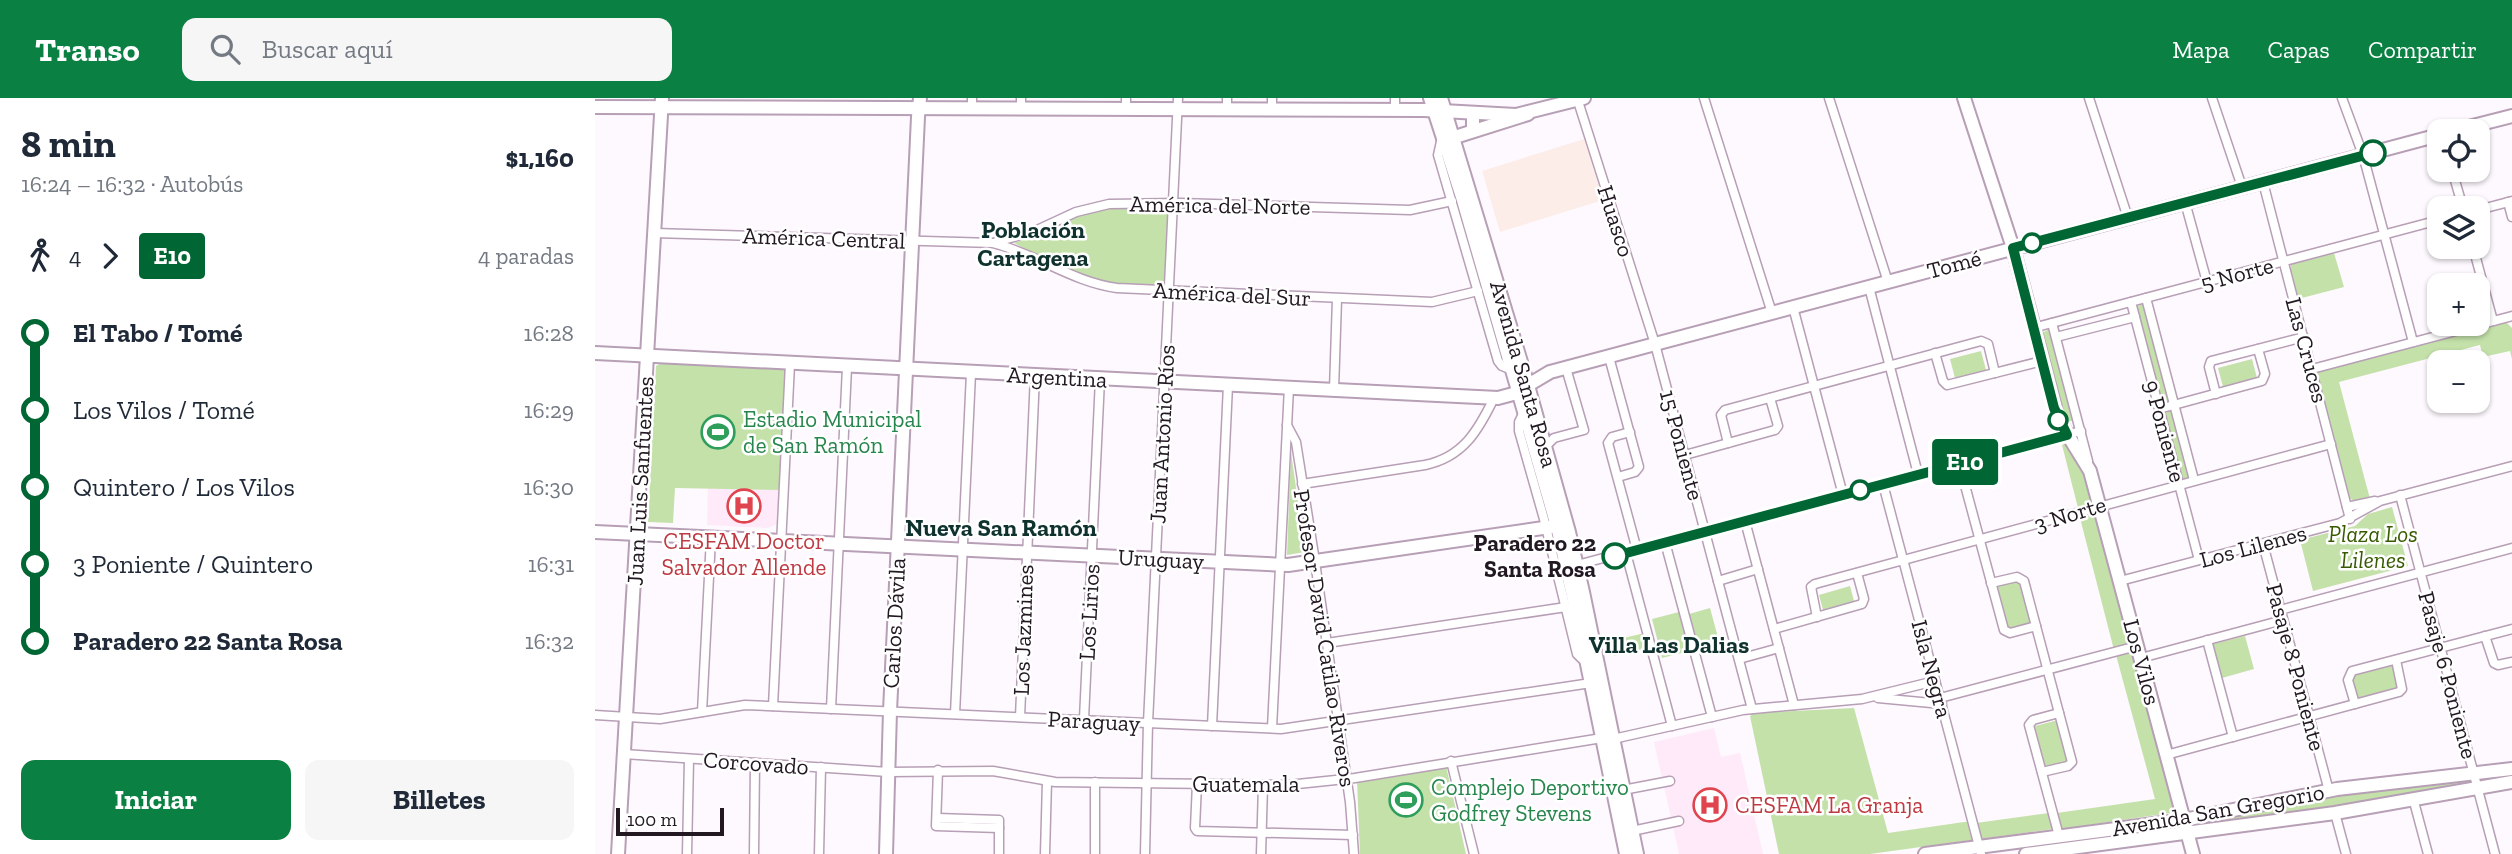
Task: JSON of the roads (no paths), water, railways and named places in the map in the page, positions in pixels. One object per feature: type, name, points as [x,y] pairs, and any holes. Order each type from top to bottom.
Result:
[{"type":"street","name":"Avenida Santa Rosa","points":[[1441,98],[1437,106],[1449,136],[1520,379],[1547,440],[1566,607],[1577,654],[1591,657]]},
{"type":"street","points":[[1704,98],[1772,313]]},
{"type":"street","points":[[1829,98],[1888,282]]},
{"type":"street","name":"Los Vilos","points":[[1963,98],[2013,248],[2058,419],[2090,471]]},
{"type":"street","points":[[2089,98],[2128,218]]},
{"type":"street","points":[[2212,98],[2242,187]]},
{"type":"street","points":[[2342,98],[2363,155],[2413,342]]},
{"type":"street","points":[[1449,136],[1579,99]]},
{"type":"street","name":"Huasco","points":[[1579,99],[1655,344]]},
{"type":"street","name":"Juan Luis Sanfuentes","points":[[618,854],[662,103]]},
{"type":"street","name":"Carlos Dávila","points":[[886,854],[890,711],[920,103]]},
{"type":"street","points":[[603,104],[1395,104],[1437,106],[1473,113],[1528,114]]},
{"type":"street","name":"Juan Antonio Ríos","points":[[1145,854],[1148,723],[1178,104]]},
{"type":"street","points":[[1473,113],[1473,131]]},
{"type":"street","points":[[2490,122],[2512,116]]},
{"type":"street","name":"Avenida Santa Rosa","points":[[1449,136],[1438,152],[1499,363],[1520,379],[1524,412],[1591,657],[1591,683],[1623,790],[1637,854]]},
{"type":"street","name":"Tomé","points":[[1520,379],[2427,138]]},
{"type":"street","name":"Las Cruces","points":[[2263,182],[2350,519]]},
{"type":"street","name":"América del Norte","points":[[993,243],[1028,233],[1098,205],[1174,203],[1410,210],[1452,201]]},
{"type":"street","points":[[2490,207],[2510,201],[2512,217]]},
{"type":"street","points":[[2185,202],[2207,282]]},
{"type":"street","name":"5 Norte","points":[[2033,328],[2427,223]]},
{"type":"street","name":"América Central","points":[[654,233],[993,243]]},
{"type":"street","name":"América del Sur","points":[[993,243],[1020,251],[1088,283],[1117,288],[1438,302],[1478,291]]},
{"type":"street","points":[[2476,259],[2493,321]]},
{"type":"street","points":[[1869,287],[1919,474]]},
{"type":"street","name":"9 Poniente","points":[[2146,298],[2194,480]]},
{"type":"street","points":[[1334,390],[1337,299]]},
{"type":"street","name":"9 Poniente","points":[[2131,302],[2199,560]]},
{"type":"street","points":[[1793,307],[1843,495]]},
{"type":"street","points":[[2312,369],[2512,316]]},
{"type":"street","points":[[2056,337],[2135,317]]},
{"type":"street","name":"Los Vilos","points":[[2052,323],[2193,854]]},
{"type":"street","points":[[2216,394],[2210,363],[2304,337]]},
{"type":"street","points":[[1728,443],[1721,417],[1723,411],[1984,341],[1988,344],[1995,373]]},
{"type":"street","name":"15 Poniente","points":[[1655,344],[1752,709]]},
{"type":"street","points":[[2159,409],[2264,380],[2265,374],[2258,349]]},
{"type":"street","name":"Argentina","points":[[595,353],[1493,398],[1508,396],[1520,379]]},
{"type":"street","points":[[1935,354],[1943,381],[1947,385],[2042,361]]},
{"type":"street","points":[[1609,356],[1639,467],[1635,472],[1618,477]]},
{"type":"street","points":[[773,706],[790,364]]},
{"type":"street","points":[[831,709],[848,367]]},
{"type":"street","points":[[1547,440],[1584,430],[1566,368]]},
{"type":"street","points":[[955,714],[971,373]]},
{"type":"street","name":"Los Jazmines","points":[[1020,718],[1035,375]]},
{"type":"street","name":"Los Lirios","points":[[1084,719],[1100,379]]},
{"type":"street","points":[[1212,726],[1228,385]]},
{"type":"street","name":"Profesor David Catilao Riveros","points":[[1272,728],[1289,387]]},
{"type":"street","points":[[1302,484],[1425,465],[1445,459],[1471,440],[1493,398]]},
{"type":"street","points":[[1685,455],[1775,430],[1777,426],[1770,398]]},
{"type":"street","name":"Profesor David Catilao Riveros","points":[[1287,425],[1296,442],[1315,563],[1354,854]]},
{"type":"street","points":[[1577,565],[2081,431]]},
{"type":"street","points":[[1630,432],[1612,437],[1608,443],[1637,550]]},
{"type":"street","name":"3 Norte","points":[[1817,617],[1811,587],[1815,584],[2331,444]]},
{"type":"street","points":[[1959,463],[2005,631],[2010,633],[2036,626]]},
{"type":"street","name":"Los Lilenes","points":[[2347,507],[2380,501],[2512,466]]},
{"type":"street","name":"Isla Negra","points":[[1883,484],[1980,850]]},
{"type":"street","name":"Pasaje 6 Poniente","points":[[2400,495],[2495,854]]},
{"type":"street","name":"Los Lilenes","points":[[2120,581],[2350,519],[2380,501]]},
{"type":"street","points":[[1745,521],[1794,705]]},
{"type":"street","name":"Avenida Santa Rosa","points":[[1557,529],[1577,565],[1626,854]]},
{"type":"street","name":"Uruguay","points":[[595,532],[1280,565],[1315,563],[1557,529]]},
{"type":"street","points":[[702,712],[711,538]]},
{"type":"street","points":[[1665,542],[1712,717]]},
{"type":"street","name":"Pasaje 8 Poniente","points":[[2263,544],[2329,790]]},
{"type":"street","points":[[2280,610],[2512,548]]},
{"type":"street","points":[[1626,553],[1672,726]]},
{"type":"street","points":[[1718,581],[1758,569]]},
{"type":"street","points":[[1774,629],[1862,604],[1864,600],[1857,573]]},
{"type":"street","points":[[1991,583],[2022,577],[2036,626],[2072,762],[2068,766],[2042,772]]},
{"type":"street","points":[[1327,643],[1566,607]]},
{"type":"street","points":[[1871,698],[1941,701],[2047,670],[2207,640],[2283,620]]},
{"type":"street","points":[[2355,704],[2348,680],[2349,674],[2512,629]]},
{"type":"street","points":[[2485,636],[2494,663],[2498,665],[2512,662]]},
{"type":"street","points":[[2207,640],[2234,737]]},
{"type":"street","points":[[1739,659],[1779,648]]},
{"type":"street","points":[[2166,755],[2402,690],[2396,660]]},
{"type":"street","points":[[1871,698],[1935,681]]},
{"type":"street","name":"Paraguay","points":[[595,715],[667,718],[731,705],[1272,728],[1338,721],[1591,683]]},
{"type":"street","name":"Guatemala","points":[[888,772],[1006,772],[1047,781],[1298,785],[1607,739],[1752,709],[1871,698]]},
{"type":"street","points":[[2059,713],[2030,723],[2059,836]]},
{"type":"street","name":"Corcovado","points":[[624,754],[888,772]]},
{"type":"street","points":[[687,854],[689,758]]},
{"type":"street","points":[[1451,761],[1474,854]]},
{"type":"street","points":[[754,854],[755,763]]},
{"type":"street","points":[[819,854],[821,767]]},
{"type":"street","name":"Avenida San Gregorio","points":[[1925,854],[1980,850],[2059,836],[2335,813],[2413,798],[2512,769]]},
{"type":"street","points":[[938,770],[937,822],[999,824],[999,854]]},
{"type":"street","name":"Avenida San Gregorio","points":[[2025,854],[2106,849],[2329,790],[2476,780],[2512,782]]},
{"type":"street","points":[[1045,854],[1047,781]]},
{"type":"street","points":[[1623,790],[1669,781]]},
{"type":"street","points":[[1095,782],[1095,854]]},
{"type":"street","points":[[1196,784],[1196,831],[1353,835]]},
{"type":"street","points":[[1261,854],[1263,785]]},
{"type":"street","points":[[2413,798],[2428,854]]},
{"type":"street","points":[[2335,813],[2346,854]]},
{"type":"street","points":[[1632,831],[1679,821]]},
{"type":"place","name":"Estadio Municipal de San Ramón","points":[[718,432]]},
{"type":"place","name":"CESFAM Doctor Salvador Allende","points":[[744,506]]},
{"type":"place","name":"Paradero 22 Santa Rosa","points":[[1615,556]]},
{"type":"place","name":"Complejo Deportivo Godfrey Stevens","points":[[1406,800]]},
{"type":"place","name":"CESFAM La Granja","points":[[1710,805]]},
{"type":"district","name":"Población Cartagena","points":[[1033,243]]},
{"type":"district","name":"Nueva San Ramón","points":[[1001,527]]},
{"type":"district","name":"Villa Las Dalias","points":[[1669,644]]},
{"type":"park label","name":"Plaza Los Lilenes","points":[[2373,547]]}]
